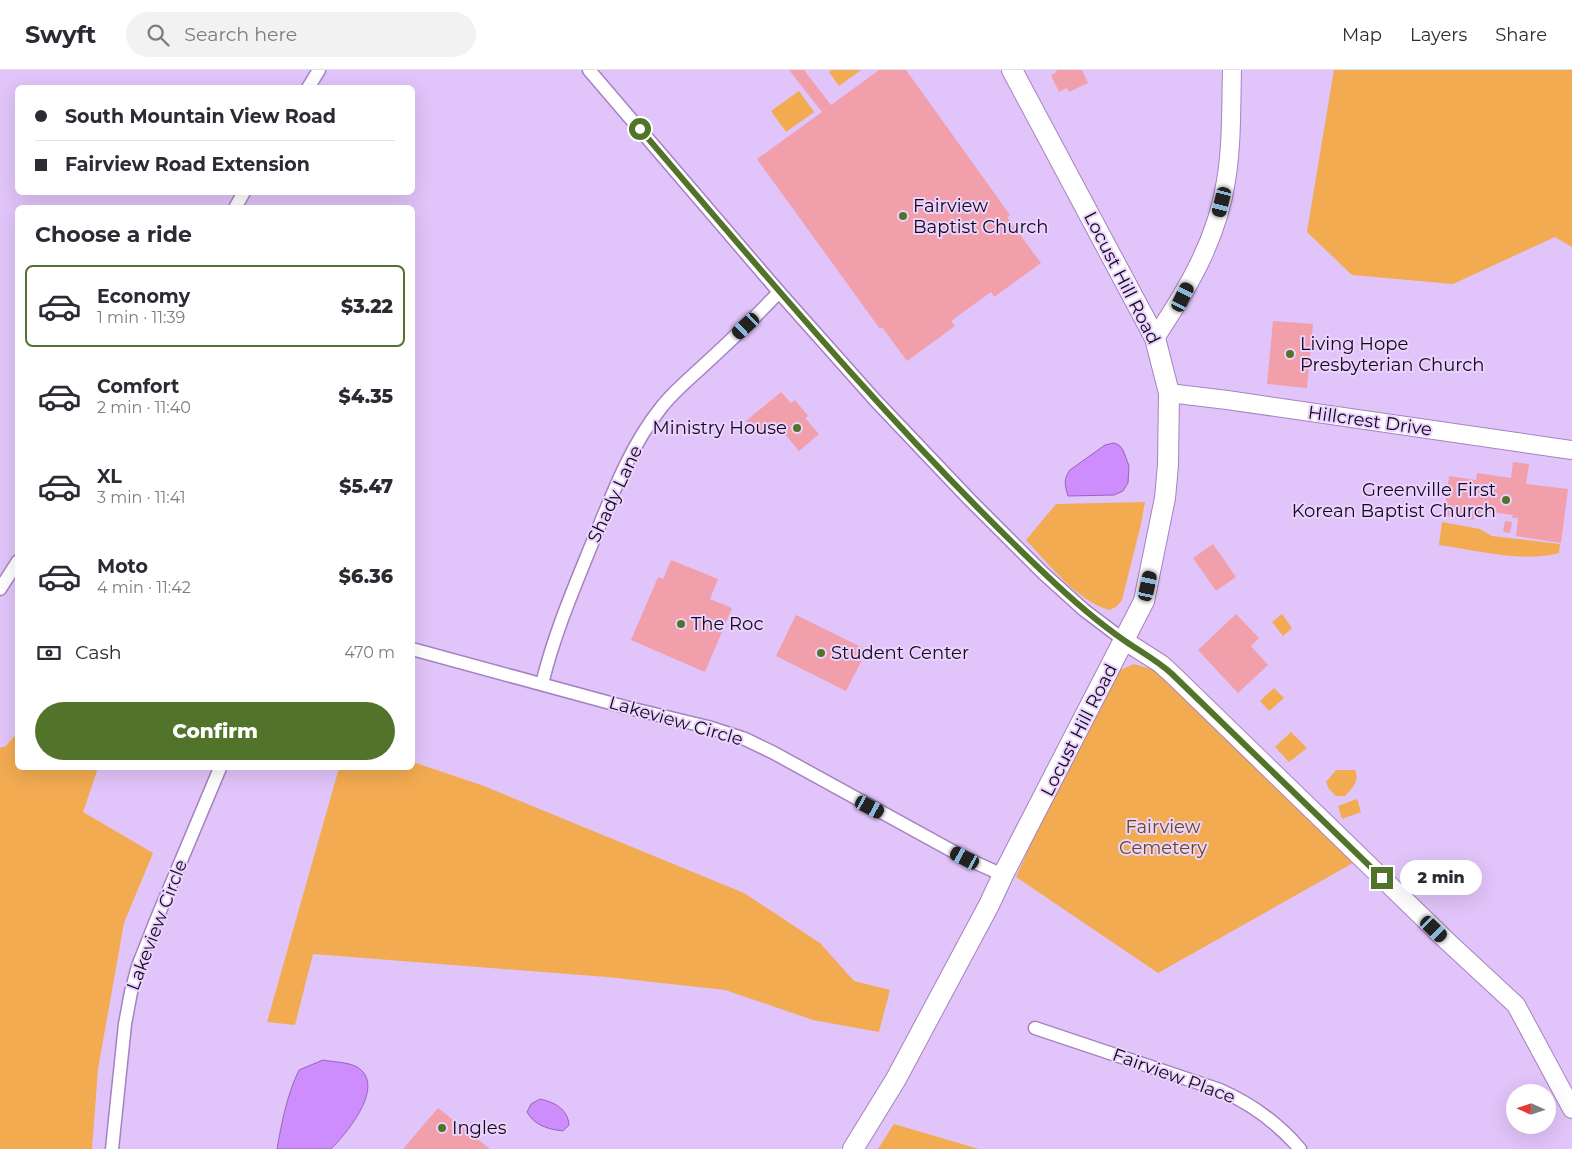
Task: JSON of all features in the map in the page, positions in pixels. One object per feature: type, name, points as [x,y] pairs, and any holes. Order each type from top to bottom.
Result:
[{"type":"main road","name":"Locust Hill Road","points":[[853,1149],[896,1079],[989,905],[1125,641],[1144,601],[1164,498],[1168,465],[1168,393],[1155,338],[1012,70]]},
{"type":"street","points":[[310,85],[319,70]]},
{"type":"street","points":[[590,70],[779,292],[875,400],[969,499],[1043,573],[1084,610],[1125,641],[1161,664],[1172,674],[1516,1006],[1572,1109]]},
{"type":"street","points":[[1155,338],[1183,297],[1204,255],[1216,224],[1226,181],[1232,70]]},
{"type":"street","name":"Shady Lane","points":[[542,684],[549,654],[572,593],[624,468],[646,429],[659,409],[674,392],[760,314],[779,292]]},
{"type":"street","name":"Hillcrest Drive","points":[[1168,393],[1572,450]]},
{"type":"street","points":[[0,589],[15,566]]},
{"type":"street","name":"Lakeview Circle","points":[[415,650],[625,707],[708,727],[744,739],[774,753],[965,858],[1003,875]]},
{"type":"street","name":"Lakeview Circle","points":[[112,1149],[130,992],[157,918],[219,770]]},
{"type":"street","name":"Fairview Place","points":[[1035,1028],[1220,1090],[1242,1100],[1277,1124],[1300,1149]]},
{"type":"green space","points":[[832,70],[861,70],[839,86],[829,72]]},
{"type":"green space","points":[[1334,70],[1572,70],[1572,247],[1555,237],[1453,284],[1352,275],[1307,232]]},
{"type":"green space","points":[[799,91],[814,112],[786,132],[771,111]]},
{"type":"green space","points":[[1145,502],[1122,600],[1116,607],[1109,610],[1085,598],[1064,581],[1026,540],[1056,504]]},
{"type":"green space","points":[[1442,522],[1480,529],[1492,536],[1560,544],[1559,553],[1545,556],[1515,556],[1439,545]]},
{"type":"green space","points":[[1282,614],[1292,628],[1283,636],[1272,622]]},
{"type":"green space","name":"Fairview Cemetery","points":[[1134,664],[1154,670],[1353,863],[1158,973],[1016,877],[1044,814],[1118,671]]},
{"type":"green space","points":[[1274,688],[1284,698],[1269,711],[1260,701]]},
{"type":"green space","points":[[1291,732],[1307,748],[1289,762],[1275,747]]},
{"type":"green space","points":[[15,735],[15,770],[97,770],[83,812],[153,853],[124,923],[98,1069],[92,1149],[0,1149],[0,748],[6,746]]},
{"type":"green space","points":[[415,763],[484,786],[744,893],[820,943],[854,981],[890,990],[879,1032],[813,1020],[725,990],[607,977],[313,954],[295,1025],[267,1022],[338,770],[415,770]]},
{"type":"green space","points":[[1336,770],[1355,770],[1356,781],[1345,796],[1336,796],[1329,789],[1326,782]]},
{"type":"green space","points":[[1357,799],[1361,812],[1342,819],[1338,806]]},
{"type":"green space","points":[[894,1124],[979,1149],[878,1149]]},
{"type":"shaded area","points":[[1114,443],[1123,450],[1129,466],[1128,483],[1123,491],[1114,495],[1068,496],[1065,483],[1066,476],[1070,470],[1105,445]]},
{"type":"shaded area","points":[[323,1060],[353,1065],[365,1075],[368,1085],[361,1109],[346,1132],[331,1149],[277,1149],[288,1099],[299,1070]]},
{"type":"shaded area","points":[[540,1099],[555,1104],[566,1115],[569,1125],[563,1131],[542,1126],[530,1117],[527,1112],[531,1104]]},
{"type":"building","name":"Fairview Baptist Church","points":[[789,70],[804,70],[831,105],[879,70],[906,70],[1010,215],[1007,217],[1041,263],[994,297],[991,292],[951,321],[955,326],[907,361],[882,327],[880,329],[757,159],[822,112]]},
{"type":"building","points":[[1056,70],[1082,70],[1088,83],[1069,92],[1067,88],[1059,92],[1051,75],[1057,72]]},
{"type":"building","name":"Living Hope Presbyterian Church","points":[[1273,321],[1313,324],[1307,388],[1267,384]]},
{"type":"building","name":"Ministry House","points":[[781,392],[791,403],[795,400],[808,416],[805,418],[819,434],[799,451],[774,421],[757,435],[746,421]]},
{"type":"building","name":"Greenville First Korean Baptist Church","points":[[1513,462],[1529,464],[1526,484],[1568,489],[1561,543],[1516,536],[1518,518],[1512,518],[1513,515],[1483,511],[1482,517],[1474,516],[1473,520],[1444,516],[1449,476],[1476,480],[1477,473],[1511,478]]},
{"type":"building","points":[[1505,521],[1512,522],[1510,533],[1503,532]]},
{"type":"building","points":[[1213,544],[1236,577],[1216,591],[1193,558]]},
{"type":"building","name":"The Roc","points":[[671,560],[718,579],[710,599],[732,608],[705,672],[631,640],[658,577],[663,579]]},
{"type":"building","points":[[1236,614],[1259,638],[1251,646],[1268,665],[1238,693],[1198,650]]},
{"type":"building","name":"Student Center","points":[[796,615],[867,650],[846,691],[776,656]]},
{"type":"building","name":"Ingles","points":[[438,1108],[490,1149],[403,1149]]},
{"type":"place","name":"Fairview Baptist Church","points":[[903,216]]},
{"type":"place","name":"Living Hope Presbyterian Church","points":[[1290,354]]},
{"type":"place","name":"Ministry House","points":[[797,428]]},
{"type":"place","name":"Greenville First Korean Baptist Church","points":[[1506,500]]},
{"type":"place","name":"The Roc","points":[[681,624]]},
{"type":"place","name":"Student Center","points":[[821,653]]},
{"type":"place","name":"Ingles","points":[[442,1128]]},
{"type":"route","points":[[640,129],[837,359],[969,499],[1043,573],[1084,610],[1125,641],[1161,664],[1172,674],[1382,878]]}]
